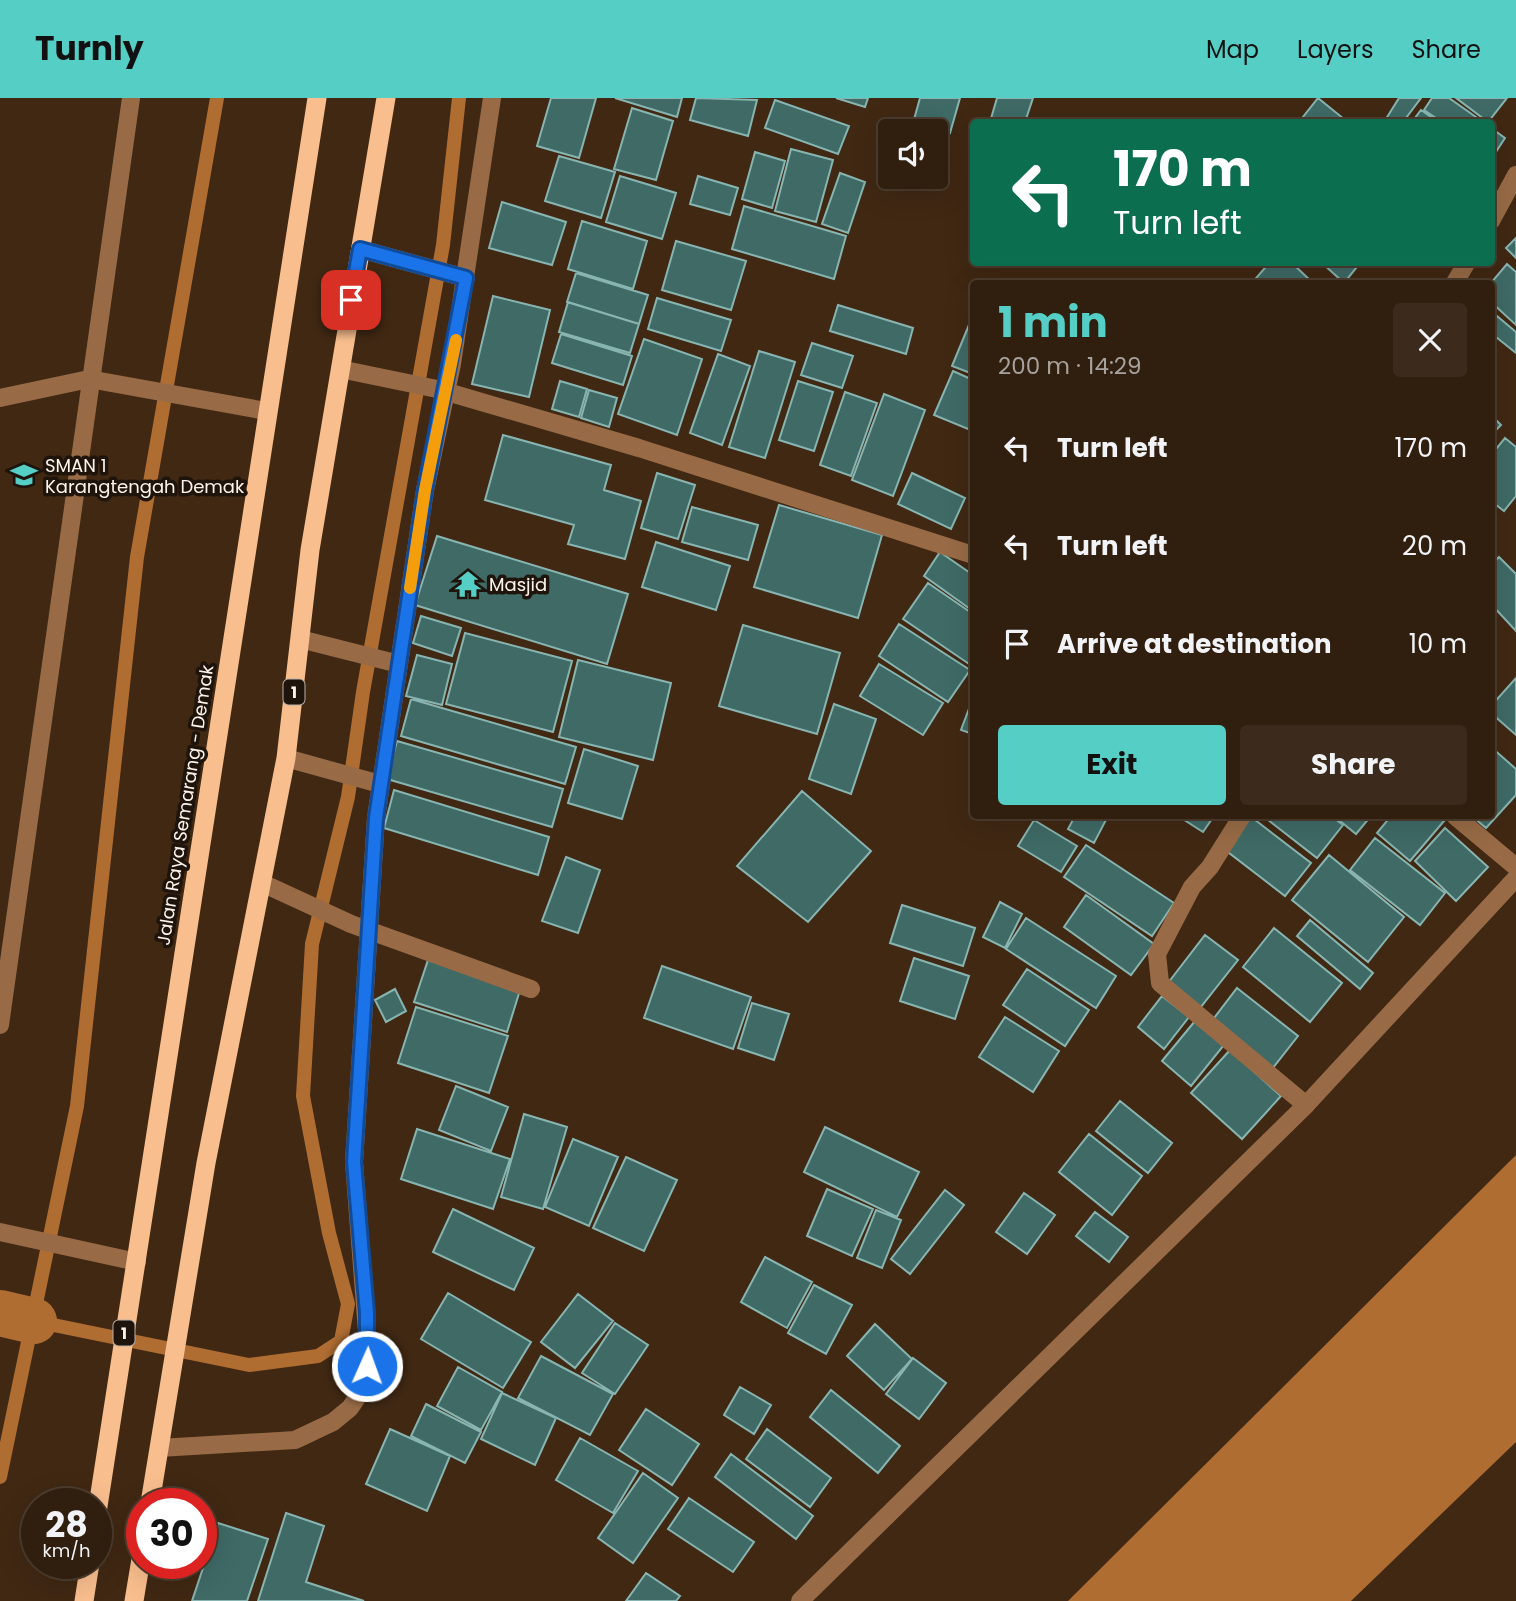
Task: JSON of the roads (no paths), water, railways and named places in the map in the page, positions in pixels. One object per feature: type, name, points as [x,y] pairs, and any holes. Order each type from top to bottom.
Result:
[{"type":"highway","name":"Jalan Raya Semarang - Demak","points":[[101,1488],[266,411],[317,98]]},
{"type":"highway","name":"1","points":[[152,1488],[206,1163],[286,758],[310,550],[386,98]]},
{"type":"highway","points":[[85,1601],[88,1579]]},
{"type":"highway","points":[[134,1601],[138,1579]]},
{"type":"street","points":[[0,1025],[89,379],[131,98]]},
{"type":"street","points":[[159,1448],[295,1440],[333,1422],[350,1408],[363,1389],[368,1345],[354,1162],[359,927],[374,782],[391,661],[425,490],[457,275],[492,98]]},
{"type":"street","points":[[1495,214],[1516,175]]},
{"type":"street","points":[[360,249],[457,275]]},
{"type":"street","points":[[340,369],[395,378],[441,390],[639,448],[970,554]]},
{"type":"street","points":[[0,398],[89,379],[242,404],[266,411]]},
{"type":"street","points":[[300,639],[391,661]]},
{"type":"street","points":[[286,758],[374,782]]},
{"type":"street","points":[[1240,819],[1210,867],[1192,887],[1157,954],[1160,982],[1306,1105]]},
{"type":"street","points":[[1459,819],[1516,867]]},
{"type":"street","points":[[800,1601],[1306,1105],[1516,878]]},
{"type":"street","points":[[262,883],[359,927],[531,989]]},
{"type":"street","points":[[0,1232],[103,1253],[136,1264]]},
{"type":"waterway","points":[[0,1477],[77,1106],[137,557],[217,98]]},
{"type":"waterway","points":[[34,1321],[249,1365],[318,1356],[341,1341],[348,1304],[329,1233],[303,1096],[312,944],[348,797],[363,692],[443,245],[459,98]]},
{"type":"waterway","points":[[0,1313],[34,1321]]},
{"type":"place","name":"SMAN 1 Karangtengah Demak","points":[[24,475]]},
{"type":"place","name":"Masjid","points":[[468,584]]}]
